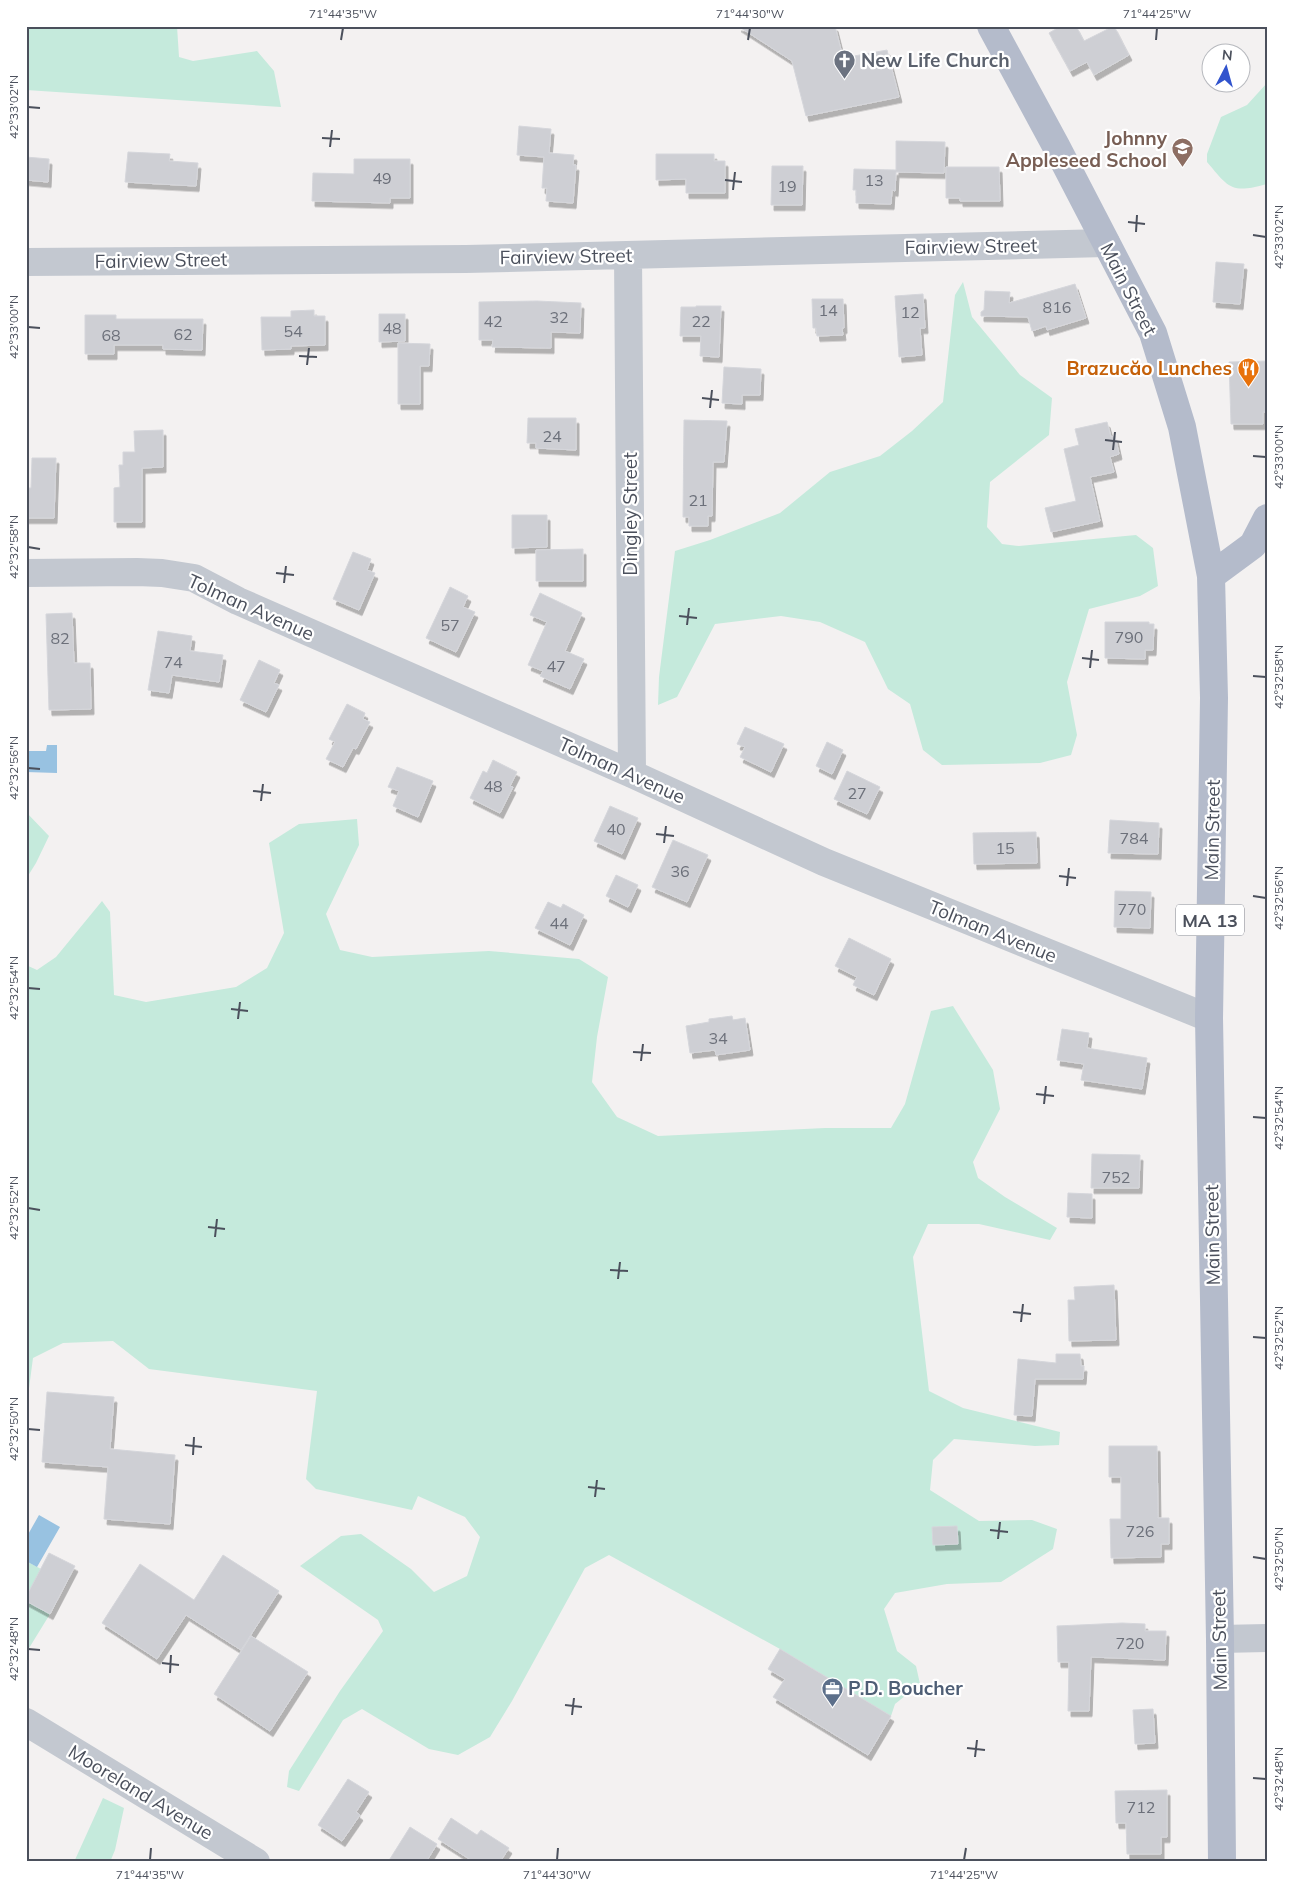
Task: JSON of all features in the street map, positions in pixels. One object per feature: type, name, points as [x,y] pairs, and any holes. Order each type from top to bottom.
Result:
[{"type":"main road","name":"Main Street","points":[[991,26],[1056,146],[1153,334],[1182,427],[1210,576],[1214,698],[1209,1018],[1222,1862]]},
{"type":"main road","points":[[1210,576],[1252,545],[1267,518]]},
{"type":"street","name":"Fairview Street","points":[[26,262],[466,259],[1106,243]]},
{"type":"street","name":"Dingley Street","points":[[628,255],[632,774]]},
{"type":"street","name":"Tolman Avenue","points":[[26,573],[136,572],[162,573],[194,578],[238,601],[632,774],[824,862],[1209,1018]]},
{"type":"street","points":[[1220,1639],[1267,1638]]},
{"type":"street","name":"Mooreland Avenue","points":[[26,1722],[256,1862]]},
{"type":"green space","points":[[26,26],[177,26],[179,57],[193,61],[257,51],[274,71],[281,107],[26,90]]},
{"type":"green space","points":[[1267,83],[1267,184],[1238,188],[1226,183],[1221,178],[1207,162],[1207,154],[1221,117],[1247,105]]},
{"type":"green space","points":[[963,282],[972,317],[1020,375],[1052,398],[1049,435],[990,482],[987,527],[1002,544],[1019,546],[1136,535],[1153,548],[1158,586],[1140,596],[1089,609],[1067,682],[1077,735],[1071,755],[1040,763],[942,765],[923,750],[910,704],[888,689],[865,642],[820,622],[781,616],[715,624],[677,697],[658,705],[659,677],[675,551],[710,540],[780,513],[830,472],[880,456],[912,431],[943,402],[955,295]]},
{"type":"green space","points":[[26,812],[49,836],[26,879]]},
{"type":"green space","points":[[357,819],[359,845],[326,914],[340,950],[372,957],[489,951],[579,959],[608,977],[597,1037],[592,1082],[617,1117],[658,1136],[825,1128],[891,1128],[905,1104],[931,1011],[953,1006],[993,1070],[1000,1109],[973,1162],[978,1178],[1005,1197],[1057,1228],[1050,1240],[979,1224],[928,1224],[913,1257],[929,1391],[963,1408],[1060,1432],[1059,1445],[1035,1446],[954,1439],[933,1460],[930,1490],[979,1521],[1032,1520],[1057,1529],[1053,1549],[1001,1582],[947,1584],[895,1593],[884,1609],[897,1651],[916,1666],[920,1684],[895,1704],[891,1716],[780,1649],[609,1555],[585,1568],[512,1701],[490,1737],[458,1755],[429,1749],[362,1709],[343,1720],[299,1791],[287,1787],[289,1771],[340,1691],[383,1631],[378,1620],[300,1566],[341,1536],[361,1534],[411,1569],[434,1592],[467,1576],[480,1537],[465,1517],[418,1496],[412,1510],[316,1489],[306,1479],[317,1391],[149,1369],[113,1341],[63,1343],[33,1358],[26,1411],[26,965],[37,970],[56,957],[102,901],[110,912],[114,995],[146,1002],[236,987],[267,968],[284,933],[269,843],[299,824]]},
{"type":"green space","points":[[26,1561],[41,1569],[26,1597]]},
{"type":"green space","points":[[26,1601],[50,1614],[26,1653]]},
{"type":"green space","points":[[103,1798],[124,1808],[115,1850],[110,1862],[74,1862]]},
{"type":"water","points":[[47,745],[57,745],[57,773],[26,772],[26,751],[46,751]]},
{"type":"water","points":[[39,1515],[60,1527],[37,1567],[26,1561],[26,1538]]},
{"type":"building","name":"New Life Church","points":[[738,26],[835,26],[843,58],[887,50],[899,97],[806,116],[792,61]]},
{"type":"building","points":[[1061,26],[1076,26],[1084,41],[1114,26],[1129,55],[1094,75],[1087,62],[1070,71],[1049,33]]},
{"type":"building","points":[[519,126],[551,129],[549,153],[574,155],[573,165],[576,165],[573,203],[546,201],[547,188],[542,188],[544,157],[517,155]]},
{"type":"building","points":[[896,141],[945,142],[944,173],[896,172],[895,191],[892,190],[891,204],[856,203],[856,190],[853,190],[854,169],[896,170]]},
{"type":"building","points":[[128,152],[170,154],[169,161],[198,163],[196,186],[125,182]]},
{"type":"building","points":[[656,154],[714,154],[714,161],[725,161],[725,193],[686,193],[686,179],[656,180]]},
{"type":"building","points":[[26,157],[49,159],[48,182],[26,180]]},
{"type":"building","points":[[354,159],[410,159],[410,198],[390,198],[390,203],[312,201],[313,173],[354,174]]},
{"type":"building","points":[[772,166],[803,166],[802,205],[771,205]]},
{"type":"building","points":[[946,167],[999,167],[1000,201],[960,201],[960,198],[946,198]]},
{"type":"building","points":[[1216,262],[1244,264],[1240,304],[1213,302]]},
{"type":"building","points":[[1075,284],[1086,318],[1047,330],[1046,326],[1032,331],[1028,317],[981,316],[981,312],[984,310],[985,291],[1010,292],[1009,303]]},
{"type":"building","points":[[923,294],[925,328],[920,328],[922,355],[899,357],[895,296]]},
{"type":"building","points":[[812,299],[843,299],[843,335],[817,336],[816,328],[813,328]]},
{"type":"building","points":[[537,301],[581,303],[580,333],[551,332],[551,348],[492,347],[493,340],[479,340],[479,302]]},
{"type":"building","points":[[721,306],[719,357],[700,356],[701,336],[680,336],[681,307]]},
{"type":"building","points":[[314,310],[314,316],[325,316],[325,345],[291,346],[291,349],[262,350],[261,317],[291,317],[291,311]]},
{"type":"building","points":[[379,314],[405,314],[405,341],[379,342]]},
{"type":"building","points":[[85,315],[116,315],[116,319],[203,319],[202,350],[163,349],[163,345],[114,345],[114,354],[85,354]]},
{"type":"building","points":[[398,343],[430,344],[429,366],[420,366],[420,404],[398,404]]},
{"type":"building","name":"Brazucăo Lunches","points":[[1267,361],[1267,412],[1263,412],[1263,424],[1231,424],[1229,362]]},
{"type":"building","points":[[724,367],[761,369],[760,395],[742,395],[742,404],[722,403]]},
{"type":"building","points":[[528,418],[576,418],[576,450],[536,448],[536,443],[527,443]]},
{"type":"building","points":[[684,420],[727,421],[724,462],[713,462],[712,516],[708,516],[708,526],[689,526],[689,517],[683,517]]},
{"type":"building","points":[[1107,422],[1111,437],[1115,436],[1119,454],[1110,457],[1114,472],[1090,477],[1100,521],[1051,532],[1045,508],[1076,501],[1064,449],[1079,445],[1075,429]]},
{"type":"building","points":[[163,430],[163,467],[142,468],[142,522],[114,522],[114,488],[120,487],[119,465],[123,465],[123,452],[135,452],[134,431]]},
{"type":"building","points":[[32,458],[56,458],[54,518],[26,518],[27,488],[31,488]]},
{"type":"building","points":[[512,515],[547,515],[547,547],[512,548]]},
{"type":"building","points":[[583,549],[583,581],[536,581],[536,550]]},
{"type":"building","points":[[353,552],[371,559],[367,570],[375,573],[359,610],[333,599]]},
{"type":"building","points":[[450,587],[468,596],[463,607],[475,612],[456,652],[426,638]]},
{"type":"building","points":[[540,593],[582,613],[565,651],[584,659],[570,689],[540,676],[543,671],[528,665],[547,622],[530,615]]},
{"type":"building","points":[[72,613],[74,663],[90,663],[91,709],[49,710],[46,614]]},
{"type":"building","points":[[1105,622],[1149,622],[1149,624],[1154,624],[1153,650],[1145,650],[1145,659],[1105,658]]},
{"type":"building","points":[[158,631],[192,636],[190,651],[223,655],[219,682],[172,675],[169,693],[148,690]]},
{"type":"building","points":[[259,660],[280,670],[274,683],[279,685],[266,712],[240,700]]},
{"type":"building","points":[[347,704],[365,713],[363,719],[370,722],[356,749],[353,748],[343,767],[326,759],[335,742],[329,739]]},
{"type":"building","points":[[745,727],[784,744],[771,772],[740,757],[745,747],[737,744]]},
{"type":"building","points":[[827,742],[843,750],[832,774],[816,766]]},
{"type":"building","points":[[493,760],[517,772],[510,786],[513,787],[500,813],[470,798],[483,771],[487,773]]},
{"type":"building","points":[[397,767],[433,781],[418,817],[393,806],[399,791],[388,787]]},
{"type":"building","points":[[847,771],[880,787],[867,814],[834,799]]},
{"type":"building","points":[[610,806],[638,818],[622,854],[594,841]]},
{"type":"building","points":[[1110,820],[1159,823],[1158,854],[1108,853]]},
{"type":"building","points":[[1036,832],[1037,863],[974,864],[973,833]]},
{"type":"building","points":[[673,840],[708,855],[687,902],[652,887]]},
{"type":"building","points":[[616,875],[638,885],[628,907],[606,896]]},
{"type":"building","points":[[1115,891],[1151,892],[1150,928],[1114,927]]},
{"type":"building","points":[[548,902],[561,908],[563,904],[584,915],[570,945],[535,928]]},
{"type":"building","points":[[849,938],[891,959],[874,995],[853,985],[857,977],[835,966]]},
{"type":"building","points":[[732,1016],[733,1020],[745,1018],[750,1050],[716,1055],[715,1050],[690,1053],[686,1026],[709,1022],[709,1019]]},
{"type":"building","points":[[1062,1029],[1089,1033],[1087,1048],[1147,1058],[1142,1089],[1081,1080],[1084,1064],[1057,1060]]},
{"type":"building","points":[[1092,1154],[1140,1155],[1139,1188],[1091,1188]]},
{"type":"building","points":[[1068,1193],[1092,1194],[1092,1218],[1067,1217]]},
{"type":"building","points":[[1114,1285],[1116,1340],[1069,1341],[1068,1300],[1075,1300],[1074,1287]]},
{"type":"building","points":[[1056,1354],[1080,1354],[1081,1366],[1084,1366],[1083,1379],[1035,1379],[1032,1416],[1014,1415],[1018,1359],[1056,1363]]},
{"type":"building","points":[[47,1392],[114,1397],[110,1449],[175,1455],[170,1524],[104,1519],[108,1467],[42,1462]]},
{"type":"building","points":[[1109,1446],[1157,1446],[1158,1518],[1169,1518],[1169,1544],[1161,1544],[1161,1557],[1111,1558],[1110,1519],[1121,1519],[1121,1477],[1109,1477]]},
{"type":"building","points":[[957,1526],[958,1544],[933,1545],[932,1527]]},
{"type":"building","points":[[49,1553],[75,1566],[50,1614],[26,1601],[26,1597]]},
{"type":"building","points":[[223,1555],[279,1591],[241,1650],[186,1615],[157,1659],[102,1623],[140,1564],[194,1600]]},
{"type":"building","points":[[1122,1623],[1145,1624],[1145,1631],[1166,1631],[1165,1660],[1091,1657],[1089,1711],[1068,1711],[1069,1662],[1058,1662],[1057,1626]]},
{"type":"building","points":[[251,1636],[308,1672],[270,1731],[214,1694]]},
{"type":"building","name":"P.D. Boucher","points":[[780,1649],[891,1716],[868,1755],[773,1697],[785,1679],[768,1669]]},
{"type":"building","points":[[1153,1709],[1155,1743],[1135,1744],[1133,1710]]},
{"type":"building","points":[[348,1779],[369,1792],[356,1812],[360,1815],[342,1841],[318,1825]]},
{"type":"building","points":[[1167,1790],[1167,1837],[1161,1837],[1161,1854],[1127,1854],[1126,1823],[1116,1823],[1115,1791]]},
{"type":"building","points":[[451,1818],[477,1835],[481,1830],[509,1848],[500,1862],[474,1862],[438,1839]]},
{"type":"building","points":[[410,1827],[437,1844],[426,1862],[388,1862]]},
{"type":"place","name":"New Life Church","points":[[845,79]]},
{"type":"place","name":"Johnny Appleseed School","points":[[1183,168]]},
{"type":"place","name":"Brazucăo Lunches","points":[[1248,387]]},
{"type":"place","name":"P.D. Boucher","points":[[832,1707]]}]
